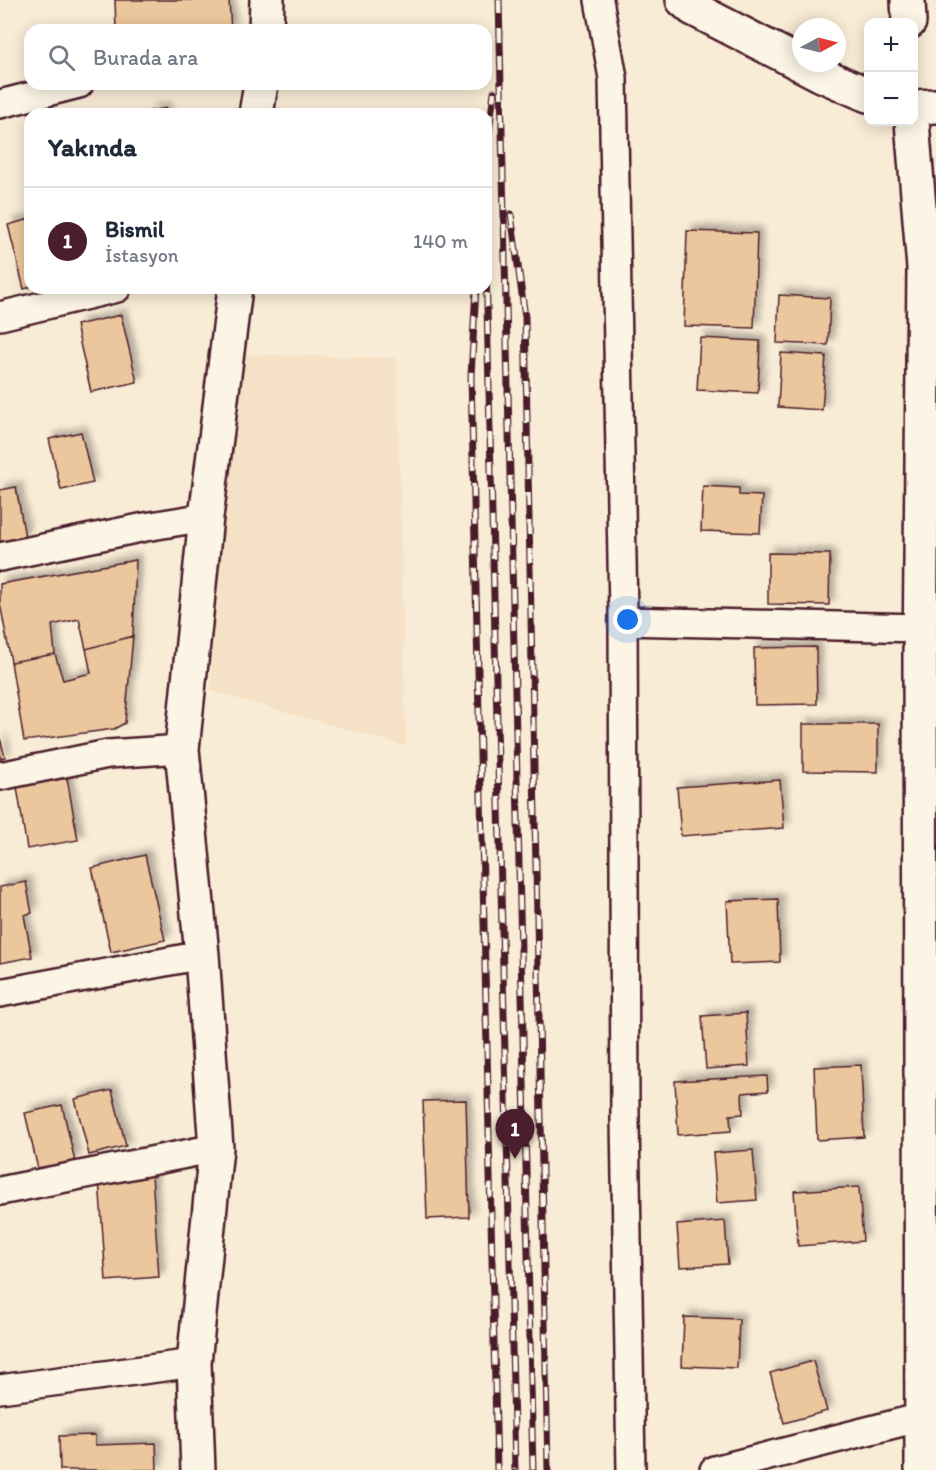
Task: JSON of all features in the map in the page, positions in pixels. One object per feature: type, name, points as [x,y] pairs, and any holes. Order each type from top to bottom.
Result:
[{"type":"street","points":[[266,24],[267,0]]},
{"type":"street","points":[[599,0],[613,78],[623,621],[625,1108],[631,1470]]},
{"type":"street","points":[[683,0],[692,8],[822,75],[864,93]]},
{"type":"street","points":[[908,0],[909,18]]},
{"type":"street","points":[[0,104],[56,90]]},
{"type":"street","points":[[257,108],[260,90]]},
{"type":"street","points":[[918,107],[936,106]]},
{"type":"street","points":[[912,126],[930,268],[929,540],[920,628],[928,802],[926,1396],[922,1470]]},
{"type":"street","points":[[0,316],[92,294]]},
{"type":"street","points":[[198,1470],[194,1363],[216,1148],[202,955],[182,749],[206,518],[234,294]]},
{"type":"street","points":[[0,557],[145,527],[206,518]]},
{"type":"street","points":[[623,621],[920,628]]},
{"type":"street","points":[[0,776],[108,754],[182,749]]},
{"type":"street","points":[[0,993],[202,955]]},
{"type":"street","points":[[0,1191],[216,1148]]},
{"type":"street","points":[[0,1389],[194,1363]]},
{"type":"street","points":[[714,1470],[926,1396]]},
{"type":"shaded area","points":[[240,354],[397,358],[406,746],[211,691],[215,558]]},
{"type":"building","points":[[115,0],[229,0],[231,24],[116,24]]},
{"type":"building","points":[[24,221],[24,289],[8,225]]},
{"type":"building","points":[[687,231],[757,233],[754,328],[684,326]]},
{"type":"building","points":[[779,295],[830,298],[828,345],[777,343]]},
{"type":"building","points":[[121,315],[137,382],[91,392],[76,325]]},
{"type":"building","points":[[700,338],[760,341],[758,393],[697,390]]},
{"type":"building","points":[[781,353],[826,356],[822,410],[778,407]]},
{"type":"building","points":[[81,432],[93,483],[61,490],[49,439]]},
{"type":"building","points":[[703,486],[739,488],[739,495],[762,496],[760,533],[701,531]]},
{"type":"building","points":[[16,487],[25,537],[0,542],[0,490]]},
{"type":"building","points":[[768,553],[830,554],[829,605],[768,604]]},
{"type":"building","points":[[136,560],[133,636],[86,649],[79,619],[52,625],[55,654],[11,662],[0,603],[0,584]]},
{"type":"building","points":[[133,636],[125,723],[114,729],[24,741],[11,662],[55,654],[63,680],[91,673],[86,649]]},
{"type":"building","points":[[816,647],[817,704],[755,705],[754,648]]},
{"type":"building","points":[[803,724],[878,724],[878,772],[803,771]]},
{"type":"building","points":[[0,738],[5,757],[0,759]]},
{"type":"building","points":[[67,778],[78,840],[27,849],[17,787]]},
{"type":"building","points":[[780,780],[784,828],[681,836],[677,787]]},
{"type":"building","points":[[145,855],[165,940],[111,952],[92,868]]},
{"type":"building","points":[[26,882],[32,913],[24,915],[32,957],[0,963],[0,887]]},
{"type":"building","points":[[778,899],[780,962],[730,964],[727,901]]},
{"type":"building","points":[[746,1013],[749,1066],[706,1069],[702,1016]]},
{"type":"building","points":[[861,1065],[864,1137],[817,1140],[814,1067]]},
{"type":"building","points":[[767,1076],[768,1091],[742,1093],[743,1114],[730,1115],[731,1131],[678,1135],[675,1081]]},
{"type":"building","points":[[112,1090],[126,1146],[89,1155],[75,1099]]},
{"type":"building","points":[[466,1100],[469,1217],[427,1219],[423,1101]]},
{"type":"building","points":[[62,1105],[75,1161],[38,1169],[25,1113]]},
{"type":"building","points":[[753,1150],[757,1200],[717,1203],[713,1153]]},
{"type":"building","points":[[152,1175],[159,1277],[106,1281],[99,1179]]},
{"type":"building","points":[[859,1187],[863,1241],[798,1246],[794,1191]]},
{"type":"building","points":[[725,1221],[728,1264],[680,1267],[677,1225]]},
{"type":"building","points":[[684,1317],[739,1319],[737,1368],[682,1366]]},
{"type":"building","points":[[813,1361],[827,1411],[784,1423],[770,1373]]},
{"type":"building","points":[[95,1435],[95,1445],[156,1443],[157,1470],[60,1470],[59,1436]]},
{"type":"railway","points":[[499,0],[533,1470]]},
{"type":"railway","points":[[492,108],[494,92]]},
{"type":"railway","points":[[511,214],[525,317],[548,1470]]},
{"type":"railway","points":[[476,294],[471,376],[497,1470]]},
{"type":"railway","points":[[487,294],[515,1470]]},
{"type":"place","name":"Bismil","points":[[515,1159]]}]
